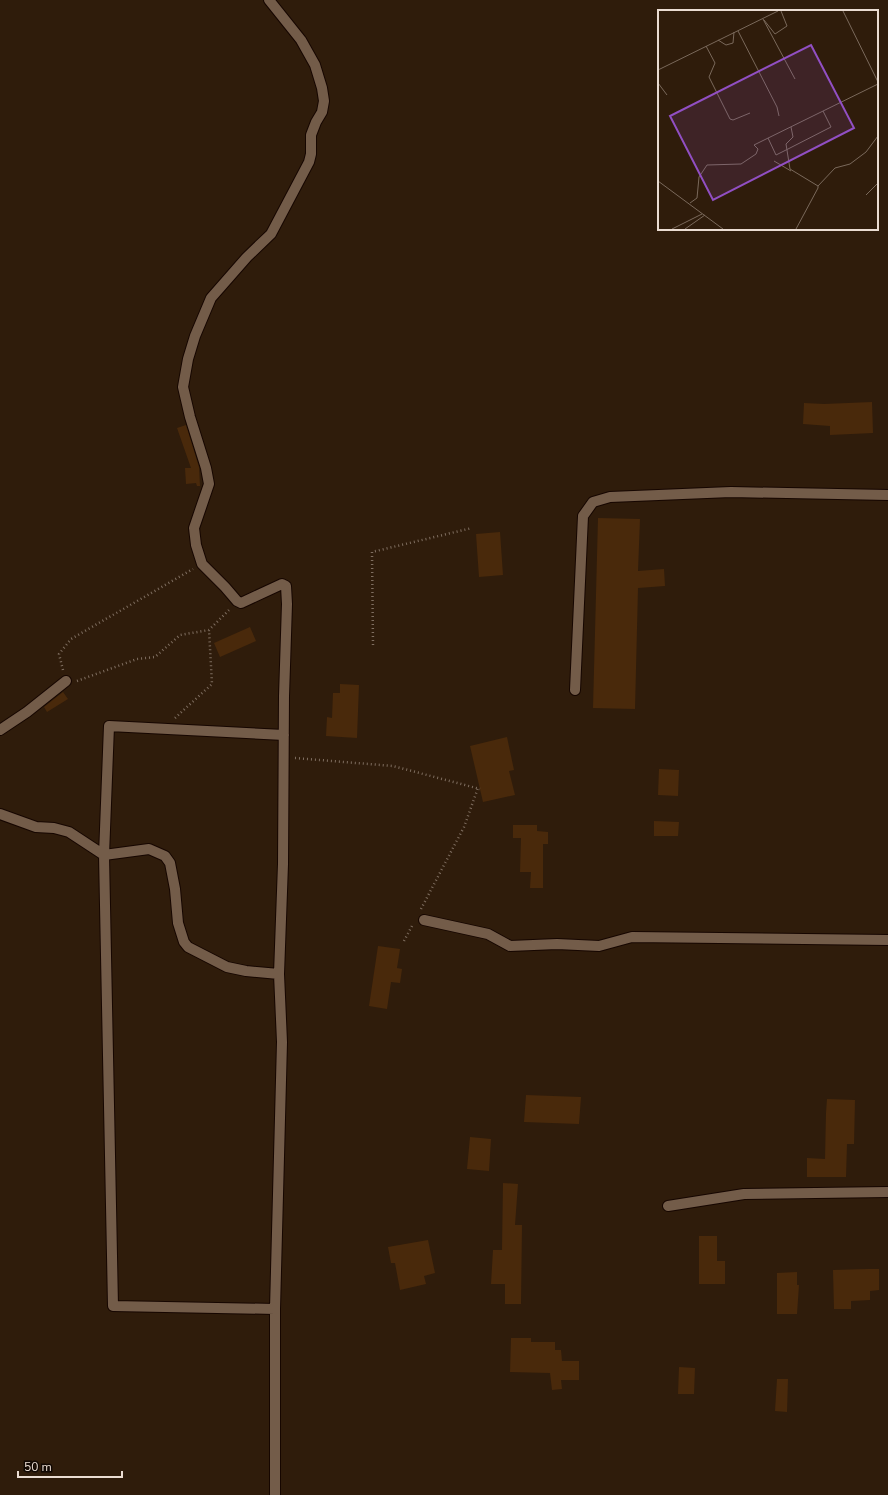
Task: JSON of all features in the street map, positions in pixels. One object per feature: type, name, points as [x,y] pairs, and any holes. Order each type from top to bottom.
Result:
[{"type":"street","points":[[269,0],[301,40],[315,65],[324,101],[322,112],[311,135],[311,154],[309,162],[278,223],[271,234],[247,257],[210,298],[194,336],[182,387],[206,468],[209,484],[194,528],[196,545],[202,564],[237,601],[241,603],[282,584],[286,586],[283,864],[280,974],[282,1042],[276,1308],[275,1495]]},
{"type":"street","points":[[575,690],[583,516],[593,502],[610,497],[731,492],[888,495]]},
{"type":"street","points":[[0,730],[27,712],[66,681]]},
{"type":"street","points":[[276,1308],[113,1306],[104,855],[109,726],[284,735]]},
{"type":"street","points":[[0,814],[36,827],[54,828],[69,832],[104,855],[149,849],[164,856],[170,863],[176,889],[178,924],[184,942],[188,947],[227,967],[246,971],[280,974]]},
{"type":"street","points":[[419,918],[488,934],[510,946],[557,944],[599,946],[632,937],[888,940]]},
{"type":"street","points":[[668,1206],[744,1194],[888,1192]]},
{"type":"path","points":[[373,645],[372,552],[472,528]]},
{"type":"path","points":[[202,564],[71,639],[59,654],[67,685],[137,659],[155,657],[180,635],[209,630],[237,601]]},
{"type":"path","points":[[164,728],[212,684],[209,630]]},
{"type":"path","points":[[284,757],[393,766],[479,789],[464,827],[419,918],[404,941]]},
{"type":"building","points":[[872,402],[873,433],[830,435],[830,426],[803,424],[804,403],[824,404]]},
{"type":"building","points":[[186,425],[199,467],[200,486],[197,486],[196,483],[186,484],[185,468],[191,468],[177,428]]},
{"type":"building","points":[[598,518],[640,519],[638,571],[664,569],[665,586],[638,588],[635,709],[593,708]]},
{"type":"building","points":[[500,532],[503,575],[479,577],[476,534]]},
{"type":"building","points":[[250,627],[256,641],[220,657],[214,643]]},
{"type":"building","points":[[340,684],[359,685],[357,738],[326,736],[327,717],[332,718],[333,693],[340,693]]},
{"type":"building","points":[[63,692],[68,699],[47,712],[44,707]]},
{"type":"building","points":[[507,737],[514,770],[509,771],[515,795],[483,802],[470,746]]},
{"type":"building","points":[[659,769],[679,770],[678,796],[658,795]]},
{"type":"building","points":[[654,821],[679,822],[678,836],[654,836]]},
{"type":"building","points":[[513,825],[537,825],[537,831],[548,832],[548,844],[543,844],[543,888],[530,888],[531,872],[520,872],[521,838],[513,838]]},
{"type":"building","points":[[378,946],[400,949],[397,968],[402,969],[400,983],[391,982],[387,1009],[369,1006]]},
{"type":"building","points":[[526,1095],[581,1097],[579,1124],[524,1122]]},
{"type":"building","points":[[827,1099],[855,1100],[854,1144],[847,1144],[846,1177],[807,1177],[807,1158],[825,1159]]},
{"type":"building","points":[[470,1137],[491,1139],[489,1171],[467,1169]]},
{"type":"building","points":[[503,1183],[518,1184],[515,1225],[522,1225],[521,1304],[505,1304],[505,1284],[491,1284],[493,1250],[502,1250]]},
{"type":"building","points":[[699,1236],[717,1236],[717,1261],[725,1261],[725,1284],[699,1284]]},
{"type":"building","points":[[428,1240],[435,1273],[424,1276],[426,1284],[400,1290],[395,1263],[391,1263],[388,1247]]},
{"type":"building","points":[[879,1269],[879,1290],[870,1291],[870,1300],[851,1301],[851,1309],[834,1309],[833,1270]]},
{"type":"building","points":[[797,1272],[797,1285],[799,1285],[797,1314],[777,1314],[777,1273]]},
{"type":"building","points":[[511,1338],[531,1338],[531,1342],[555,1342],[555,1350],[561,1350],[562,1361],[579,1361],[579,1380],[561,1380],[562,1389],[552,1390],[550,1373],[510,1372]]},
{"type":"building","points":[[679,1367],[695,1368],[694,1394],[678,1394]]},
{"type":"building","points":[[777,1379],[788,1379],[787,1412],[775,1411]]}]
